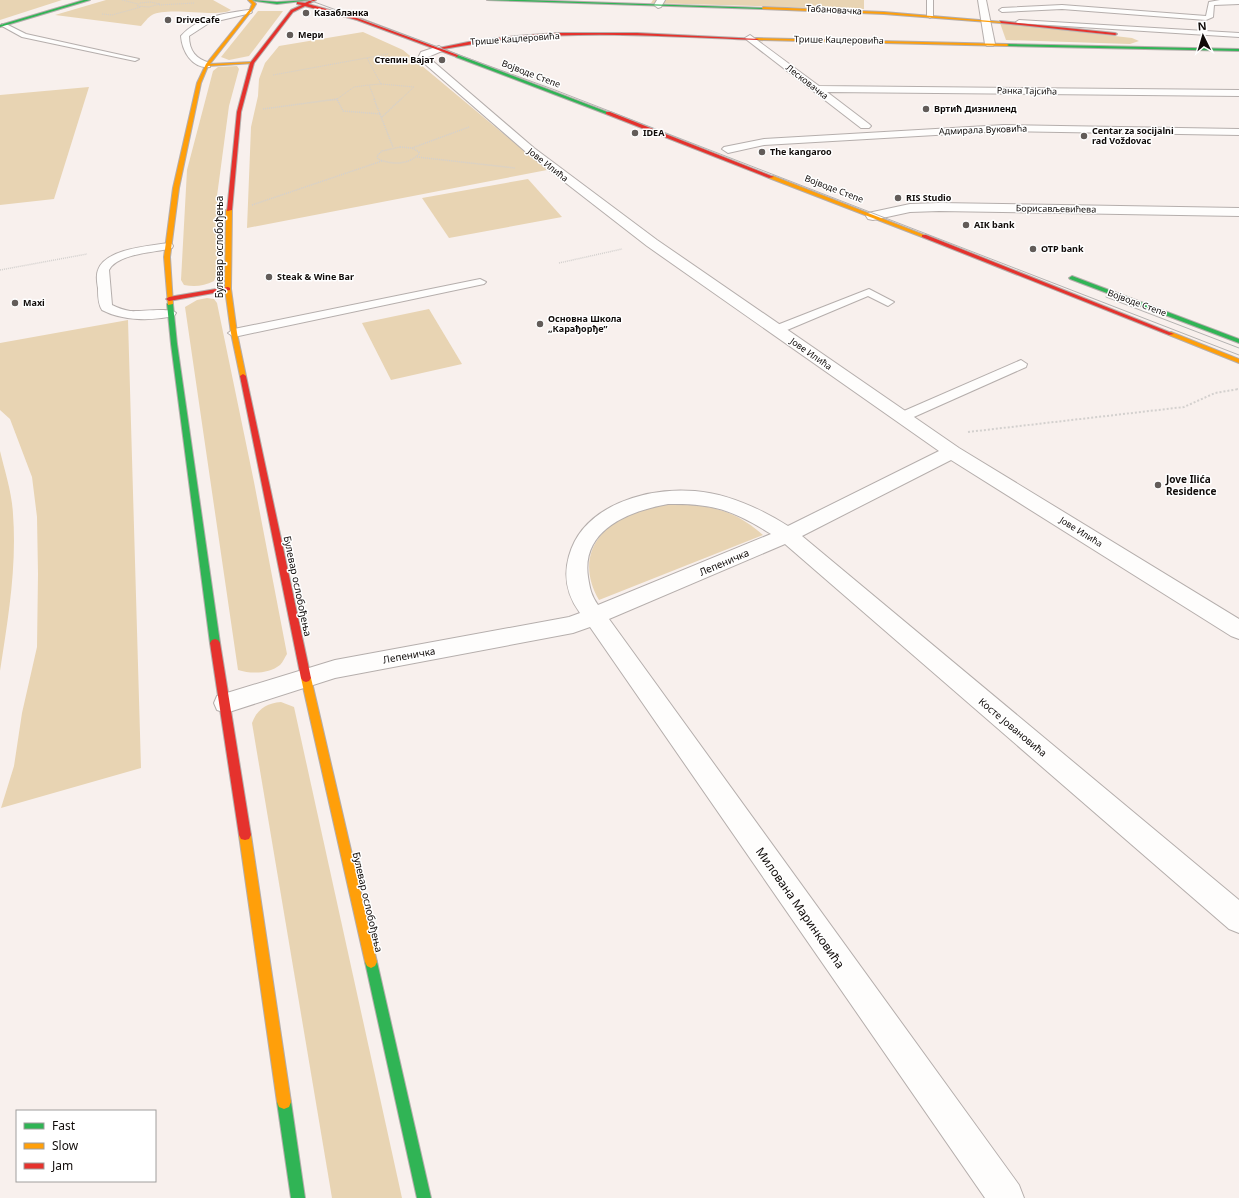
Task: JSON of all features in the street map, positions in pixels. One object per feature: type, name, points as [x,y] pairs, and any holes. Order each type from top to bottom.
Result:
[{"type":"main road","points":[[2,25],[88,0]]},
{"type":"main road","points":[[250,0],[254,4],[249,12],[207,65],[199,83],[192,108],[176,188],[168,246],[169,300],[216,648],[226,704],[298,1198]]},
{"type":"main road","name":"Војводе Степе","points":[[250,0],[289,2],[310,1],[318,6],[439,49],[875,211],[1239,361]]},
{"type":"main road","name":"Табановачка","points":[[489,0],[643,2],[807,9],[1019,22]]},
{"type":"main road","name":"Булевар ослобођења","points":[[310,1],[292,11],[252,63],[246,80],[239,112],[228,204],[228,289],[234,333],[306,677],[424,1198]]},
{"type":"main road","name":"Војводе Степе","points":[[335,2],[340,8],[400,29],[429,36],[654,121]]},
{"type":"main road","points":[[1019,22],[1164,44]]},
{"type":"main road","name":"Трише Кацлеровића","points":[[439,49],[454,45],[492,40],[555,35],[990,44],[1164,44],[1239,50]]},
{"type":"main road","points":[[207,65],[252,63]]},
{"type":"main road","points":[[724,148],[745,155]]},
{"type":"main road","points":[[892,211],[914,219]]},
{"type":"main road","name":"Војводе Степе","points":[[1064,275],[1239,340]]},
{"type":"main road","points":[[169,300],[228,289]]},
{"type":"street","points":[[982,0],[990,44]]},
{"type":"street","name":"Лесковачка","points":[[750,38],[865,126]]},
{"type":"street","name":"Јове Илића","points":[[439,49],[424,54],[423,58],[493,120],[557,172],[652,243],[952,452],[1239,630]]},
{"type":"street","name":"Ранка Тајсића","points":[[815,89],[1239,93]]},
{"type":"street","name":"Адмирала Вуковића","points":[[724,148],[778,141],[1004,128],[1239,132]]},
{"type":"street","name":"Борисављевићева","points":[[875,211],[939,207],[1239,212]]},
{"type":"street","name":"Лепеничка","points":[[226,704],[335,668],[573,625],[787,535],[952,452]]},
{"type":"street","points":[[595,617],[580,596],[576,582],[575,568],[580,548],[592,530],[616,512],[637,503],[665,497],[701,498],[736,506],[758,517],[787,535]]},
{"type":"street","name":"Косте Јовановића","points":[[787,535],[1239,919]]},
{"type":"street","name":"Милована Маринковића","points":[[595,617],[1006,1198]]},
{"type":"lane","points":[[930,0],[930,16]]},
{"type":"lane","points":[[1002,10],[1062,7],[1206,18],[1210,17],[1211,4],[1220,2],[1239,2]]},
{"type":"lane","points":[[199,16],[225,16],[249,12]]},
{"type":"lane","points":[[185,36],[196,26],[225,16]]},
{"type":"lane","name":"Табановачка","points":[[1019,22],[1239,35]]},
{"type":"lane","points":[[2,25],[24,36],[135,59]]},
{"type":"lane","points":[[183,27],[185,36],[184,44],[189,53],[196,62],[207,65]]},
{"type":"lane","points":[[168,246],[119,256],[109,260],[105,264],[103,271],[106,308],[115,313],[127,314],[170,313]]},
{"type":"lane","points":[[234,333],[480,282]]},
{"type":"lane","points":[[776,330],[869,292],[888,302]]},
{"type":"lane","points":[[902,417],[1021,364]]},
{"type":"path","points":[[98,14],[112,15],[141,7],[153,7],[160,4],[154,2],[138,4],[122,0]]},
{"type":"path","points":[[138,4],[138,6],[141,7]]},
{"type":"path","points":[[246,80],[391,54]]},
{"type":"path","points":[[367,58],[381,84]]},
{"type":"path","points":[[239,112],[337,99],[354,87],[381,84],[414,86],[382,117]]},
{"type":"path","points":[[370,85],[393,147]]},
{"type":"path","points":[[337,99],[343,111],[381,114]]},
{"type":"path","points":[[382,161],[378,159],[378,154],[393,147],[412,148],[493,120]]},
{"type":"path","points":[[412,148],[419,152],[417,157]]},
{"type":"path","points":[[251,206],[382,161],[401,162],[417,157],[557,172]]},
{"type":"path","points":[[559,263],[652,243]]},
{"type":"path","points":[[0,270],[94,252]]},
{"type":"path","points":[[930,436],[1184,407],[1215,393],[1239,389]]},
{"type":"shaded area","points":[[0,0],[62,0],[0,20]]},
{"type":"shaded area","points":[[106,0],[213,0],[231,10],[215,13],[159,13],[152,15],[141,26],[55,15]]},
{"type":"shaded area","points":[[653,0],[864,0],[864,9],[651,3]]},
{"type":"shaded area","points":[[258,11],[283,11],[249,56],[229,60],[221,57]]},
{"type":"shaded area","points":[[1000,23],[1132,38],[1139,41],[1130,44],[1006,40]]},
{"type":"shaded area","points":[[363,32],[403,50],[547,170],[247,228],[251,127],[258,96],[259,79],[265,63],[279,46]]},
{"type":"shaded area","points":[[237,66],[239,69],[229,106],[217,196],[218,239],[216,276],[214,281],[207,284],[196,286],[184,285],[181,280],[187,170],[213,71],[218,67]]},
{"type":"shaded area","points":[[89,87],[54,199],[0,205],[0,95]]},
{"type":"shaded area","points":[[528,179],[562,217],[449,238],[422,198]]},
{"type":"shaded area","points":[[207,298],[214,299],[217,303],[254,482],[287,654],[280,665],[265,672],[254,673],[238,670],[185,307],[197,300]]},
{"type":"shaded area","points":[[429,309],[462,364],[391,380],[362,323]]},
{"type":"shaded area","points":[[128,320],[141,768],[1,808],[14,766],[22,713],[37,647],[38,574],[37,517],[32,477],[10,419],[0,410],[0,343]]},
{"type":"shaded area","points":[[0,451],[11,498],[14,554],[11,593],[0,671]]},
{"type":"shaded area","points":[[666,504],[693,505],[718,509],[741,519],[763,535],[599,600],[592,585],[589,572],[590,559],[600,536],[610,526],[636,511]]},
{"type":"shaded area","points":[[281,702],[294,707],[402,1198],[332,1198],[252,723],[260,710],[267,705]]},
{"type":"tram line","points":[[309,0],[555,90],[1239,355]]},
{"type":"tram line","points":[[1106,297],[1239,348]]},
{"type":"traffic: fast","points":[[0,26],[88,0]]},
{"type":"traffic: fast","points":[[251,0],[277,3],[308,0]]},
{"type":"traffic: fast","points":[[489,0],[763,8]]},
{"type":"traffic: fast","points":[[1007,45],[1239,50]]},
{"type":"traffic: fast","points":[[457,56],[608,113]]},
{"type":"traffic: fast","points":[[1072,278],[1239,341]]},
{"type":"traffic: fast","points":[[170,304],[174,344],[215,643]]},
{"type":"traffic: fast","points":[[371,962],[424,1198]]},
{"type":"traffic: fast","points":[[284,1102],[298,1198]]},
{"type":"traffic: slow","points":[[170,304],[167,257],[176,188],[199,83],[207,65],[251,9],[254,4],[250,0]]},
{"type":"traffic: slow","points":[[763,8],[884,13],[1001,22]]},
{"type":"traffic: slow","points":[[757,39],[1007,45]]},
{"type":"traffic: slow","points":[[207,65],[252,63]]},
{"type":"traffic: slow","points":[[771,177],[924,236]]},
{"type":"traffic: slow","points":[[229,210],[228,289],[234,333],[243,376]]},
{"type":"traffic: slow","points":[[1171,334],[1239,361]]},
{"type":"traffic: slow","points":[[306,678],[371,962]]},
{"type":"traffic: slow","points":[[245,835],[284,1102]]},
{"type":"traffic: jam","points":[[229,210],[239,112],[252,63],[292,11],[314,0]]},
{"type":"traffic: jam","points":[[298,3],[318,7],[358,19],[457,56]]},
{"type":"traffic: jam","points":[[1001,22],[1115,34]]},
{"type":"traffic: jam","points":[[439,49],[517,37],[557,34],[757,39]]},
{"type":"traffic: jam","points":[[608,113],[771,177]]},
{"type":"traffic: jam","points":[[924,236],[1171,334]]},
{"type":"traffic: jam","points":[[169,299],[228,289]]},
{"type":"traffic: jam","points":[[243,376],[306,678]]},
{"type":"traffic: jam","points":[[215,643],[245,835]]},
{"type":"place","name":"Казабланка","points":[[306,13]]},
{"type":"place","name":"DriveCafe","points":[[168,20]]},
{"type":"place","name":"Мери","points":[[290,35]]},
{"type":"place","name":"Степин Вајат","points":[[442,60]]},
{"type":"place","name":"Вртић Дизниленд","points":[[926,109]]},
{"type":"place","name":"IDEA","points":[[635,133]]},
{"type":"place","name":"Centar za socijalni rad Voždovac","points":[[1084,136]]},
{"type":"place","name":"The kangaroo","points":[[762,152]]},
{"type":"place","name":"RIS Studio","points":[[898,198]]},
{"type":"place","name":"AIK bank","points":[[966,225]]},
{"type":"place","name":"OTP bank","points":[[1033,249]]},
{"type":"place","name":"Steak & Wine Bar","points":[[269,277]]},
{"type":"place","name":"Maxi","points":[[15,303]]},
{"type":"place","name":"Основна Школа „Карађорђе”","points":[[540,324]]},
{"type":"place","name":"Jove Ilića Residence","points":[[1158,485]]}]
